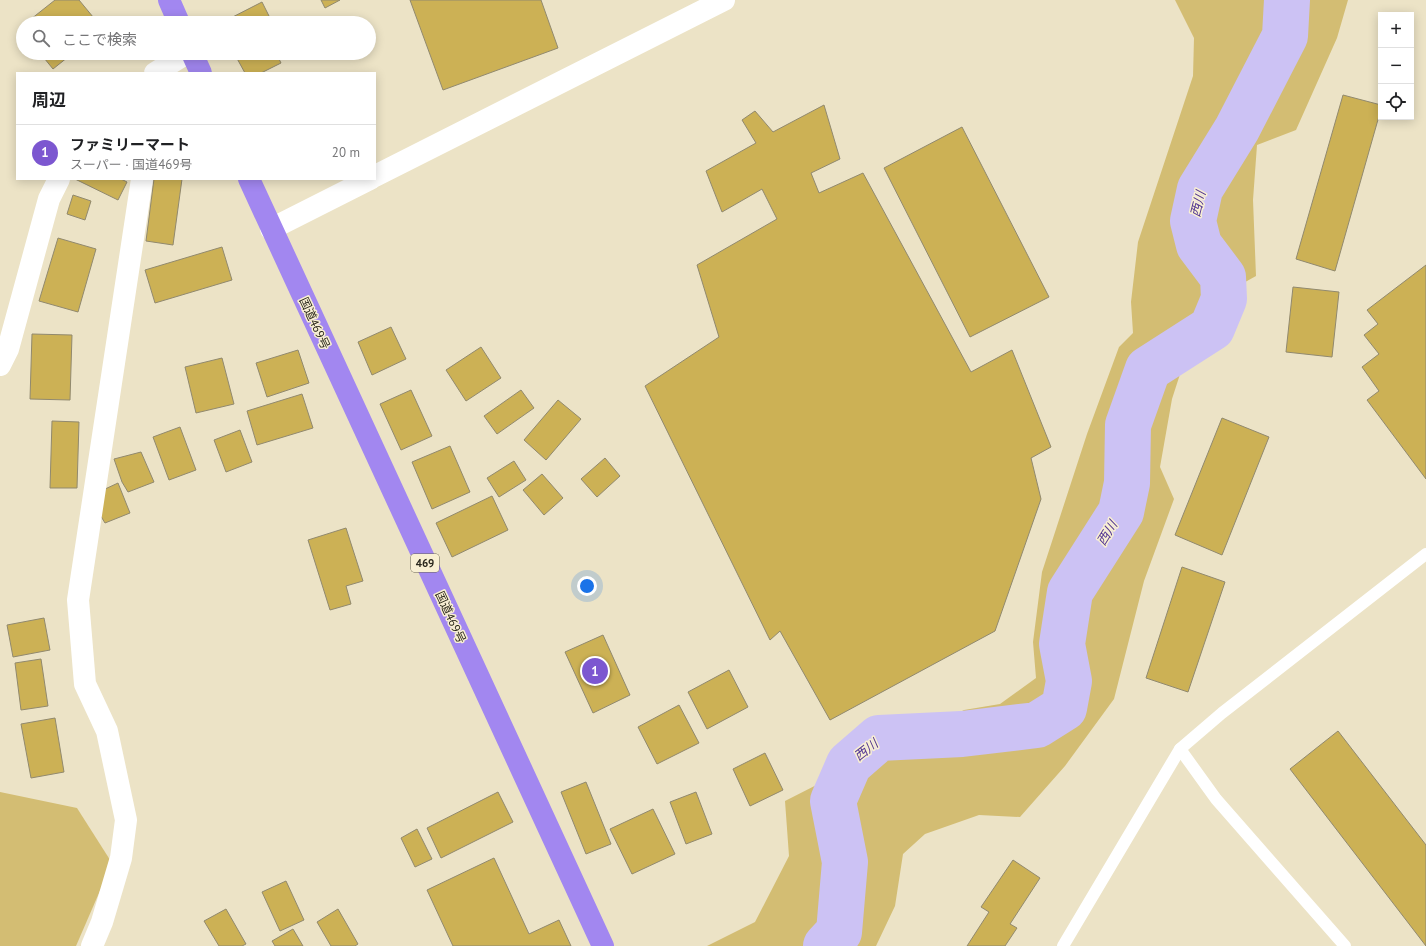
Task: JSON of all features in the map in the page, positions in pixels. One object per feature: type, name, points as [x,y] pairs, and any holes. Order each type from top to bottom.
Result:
[{"type":"highway","points":[[169,0],[176,16]]},
{"type":"highway","points":[[195,60],[201,72]]},
{"type":"highway","name":"国道469号","points":[[249,180],[603,946]]},
{"type":"street","points":[[376,175],[724,0]]},
{"type":"street","points":[[163,70],[177,60]]},
{"type":"street","points":[[0,365],[8,349],[49,199],[58,180]]},
{"type":"street","points":[[92,946],[102,922],[121,858],[126,820],[107,731],[85,684],[78,600],[142,180]]},
{"type":"street","points":[[271,229],[368,180]]},
{"type":"lane","points":[[1063,946],[1180,750],[1222,713],[1426,554]]},
{"type":"lane","points":[[1180,750],[1216,799],[1343,945]]},
{"type":"shaded area","points":[[1175,0],[1348,0],[1337,38],[1296,130],[1257,145],[1253,200],[1256,276],[1202,306],[1172,399],[1160,467],[1174,499],[1144,581],[1114,699],[1065,766],[1020,817],[979,815],[925,834],[903,854],[895,906],[876,946],[707,946],[755,922],[789,856],[785,801],[964,710],[1000,704],[1036,678],[1033,642],[1042,572],[1087,434],[1119,347],[1133,333],[1131,302],[1138,242],[1193,76],[1194,38]]},
{"type":"shaded area","points":[[0,792],[77,808],[112,863],[76,946],[0,946]]},
{"type":"building","points":[[55,0],[79,0],[92,16],[35,16]]},
{"type":"building","points":[[321,0],[340,0],[325,8]]},
{"type":"building","points":[[410,0],[541,0],[558,48],[443,90]]},
{"type":"building","points":[[262,2],[269,16],[235,16]]},
{"type":"building","points":[[46,60],[64,60],[53,69]]},
{"type":"building","points":[[238,60],[280,60],[281,63],[263,72],[244,72]]},
{"type":"building","points":[[1343,95],[1378,104],[1378,120],[1335,271],[1296,259]]},
{"type":"building","points":[[824,105],[840,159],[811,173],[819,193],[863,173],[971,372],[1012,350],[1051,447],[1031,458],[1041,499],[995,631],[830,720],[780,631],[770,640],[645,386],[719,337],[697,265],[777,219],[762,189],[722,212],[706,171],[756,143],[742,120],[755,111],[773,132]]},
{"type":"building","points":[[962,127],[1049,297],[970,337],[884,168]]},
{"type":"building","points":[[77,180],[123,180],[127,182],[118,200]]},
{"type":"building","points":[[154,180],[182,180],[173,245],[146,241]]},
{"type":"building","points":[[73,195],[91,201],[85,220],[67,214]]},
{"type":"building","points":[[58,238],[96,249],[78,312],[39,301]]},
{"type":"building","points":[[222,247],[232,280],[155,303],[145,270]]},
{"type":"building","points":[[1426,265],[1426,479],[1367,400],[1379,391],[1362,367],[1379,354],[1364,335],[1378,324],[1367,310]]},
{"type":"building","points":[[1293,287],[1339,292],[1332,357],[1286,352]]},
{"type":"building","points":[[391,327],[406,359],[372,375],[358,342]]},
{"type":"building","points":[[32,334],[72,335],[70,400],[30,399]]},
{"type":"building","points":[[481,347],[501,378],[466,401],[446,370]]},
{"type":"building","points":[[298,350],[309,383],[267,397],[256,363]]},
{"type":"building","points":[[222,358],[234,404],[196,413],[185,367]]},
{"type":"building","points":[[411,390],[432,436],[401,450],[380,404]]},
{"type":"building","points":[[521,390],[534,408],[497,434],[484,416]]},
{"type":"building","points":[[302,394],[313,428],[257,445],[247,411]]},
{"type":"building","points":[[558,400],[581,419],[546,460],[524,440]]},
{"type":"building","points":[[1222,418],[1269,437],[1222,555],[1175,535]]},
{"type":"building","points":[[52,421],[79,422],[77,488],[50,488]]},
{"type":"building","points":[[180,427],[196,470],[169,480],[153,437]]},
{"type":"building","points":[[240,430],[252,462],[226,472],[214,440]]},
{"type":"building","points":[[450,446],[470,492],[432,509],[412,462]]},
{"type":"building","points":[[141,452],[154,482],[128,492],[122,482],[114,459]]},
{"type":"building","points":[[605,458],[620,476],[597,497],[581,479]]},
{"type":"building","points":[[514,461],[526,480],[499,497],[487,478]]},
{"type":"building","points":[[542,474],[563,498],[544,515],[523,490]]},
{"type":"building","points":[[118,483],[130,513],[105,523],[99,513],[103,490]]},
{"type":"building","points":[[492,496],[508,530],[452,557],[436,523]]},
{"type":"building","points":[[346,528],[363,581],[346,586],[351,604],[330,610],[308,540]]},
{"type":"building","points":[[1182,567],[1225,582],[1188,692],[1146,678]]},
{"type":"building","points":[[44,618],[50,650],[13,657],[7,625]]},
{"type":"building","points":[[603,635],[630,695],[593,713],[565,652]]},
{"type":"building","points":[[41,659],[48,706],[21,710],[15,663]]},
{"type":"building","points":[[729,670],[748,707],[707,729],[688,692]]},
{"type":"building","points":[[679,705],[699,743],[657,764],[638,727]]},
{"type":"building","points":[[55,718],[64,772],[31,778],[21,724]]},
{"type":"building","points":[[1338,731],[1426,845],[1426,946],[1290,769]]},
{"type":"building","points":[[765,753],[783,790],[750,806],[733,769]]},
{"type":"building","points":[[586,782],[611,844],[586,854],[561,792]]},
{"type":"building","points":[[498,792],[513,822],[441,858],[427,828]]},
{"type":"building","points":[[696,792],[712,834],[686,844],[670,802]]},
{"type":"building","points":[[653,809],[675,854],[632,874],[610,829]]},
{"type":"building","points":[[417,829],[432,859],[415,867],[401,838]]},
{"type":"building","points":[[494,858],[529,934],[559,920],[571,946],[453,946],[427,890]]},
{"type":"building","points":[[1013,860],[1040,878],[1010,924],[1017,928],[1005,946],[967,946],[989,912],[981,907]]},
{"type":"building","points":[[286,881],[304,920],[280,931],[262,892]]},
{"type":"building","points":[[226,909],[246,944],[242,946],[219,946],[204,921]]},
{"type":"building","points":[[338,909],[358,944],[355,946],[331,946],[317,922]]},
{"type":"building","points":[[293,929],[303,946],[275,946],[272,941]]},
{"type":"waterway","name":"西川","points":[[826,946],[839,932],[845,862],[833,801],[849,764],[879,738],[962,734],[1037,725],[1064,708],[1069,681],[1062,644],[1070,592],[1121,512],[1127,483],[1128,425],[1148,369],[1212,328],[1224,299],[1223,277],[1199,245],[1193,221],[1200,189],[1237,129],[1285,36],[1287,0]]},
{"type":"place","name":"ファミリーマート","points":[[595,671]]}]
